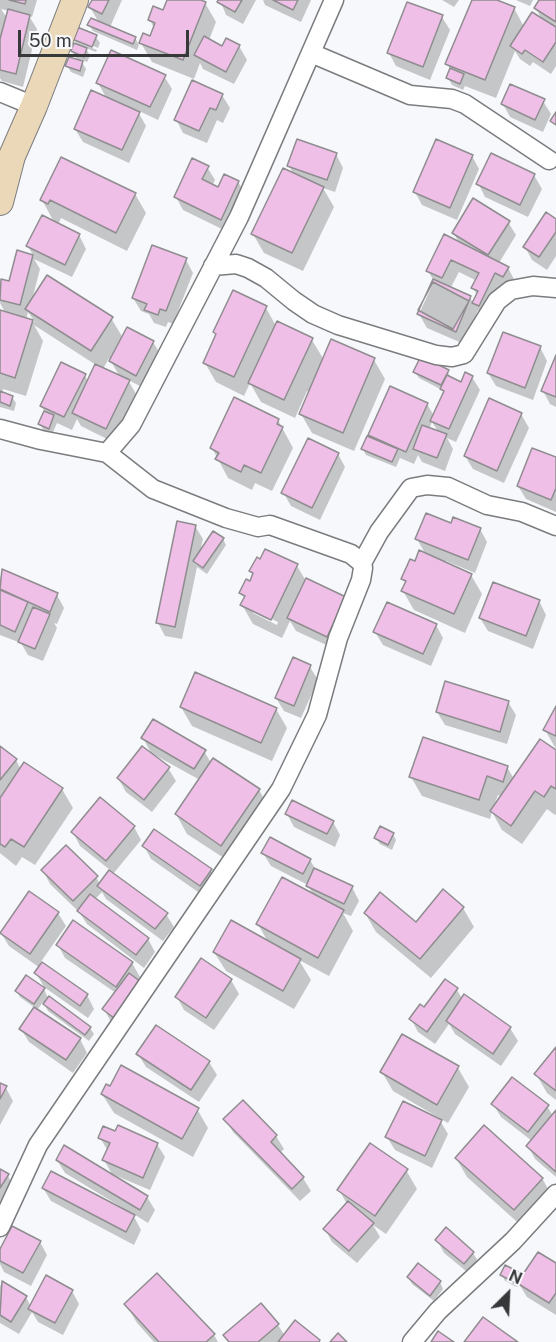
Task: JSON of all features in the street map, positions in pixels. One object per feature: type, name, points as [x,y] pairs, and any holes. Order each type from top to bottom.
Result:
[{"type":"street","points":[[0,202],[12,156],[75,0]]},
{"type":"street","points":[[107,453],[131,425],[239,217],[334,0]]},
{"type":"street","points":[[311,52],[410,95],[452,99],[465,104],[549,160]]},
{"type":"street","points":[[0,92],[34,106]]},
{"type":"street","points":[[213,266],[236,264],[248,268],[266,278],[294,302],[313,314],[338,325],[436,355],[452,357],[464,354],[497,301],[511,290],[534,286],[556,288]]},
{"type":"street","points":[[0,429],[107,453],[153,489],[226,518],[258,527],[270,525],[351,554],[362,563]]},
{"type":"street","points":[[0,1227],[38,1145],[281,789],[316,715],[338,638],[361,580],[362,563],[379,532],[411,488],[427,485],[448,487],[487,506],[522,512],[556,526]]},
{"type":"street","points":[[412,1342],[438,1311],[513,1241],[556,1194]]},
{"type":"building","points":[[9,0],[26,0],[25,4]]},
{"type":"building","points":[[92,0],[109,0],[102,14],[88,7]]},
{"type":"building","points":[[167,0],[206,2],[183,60],[139,43],[143,33],[150,36],[155,23],[148,20],[153,6],[163,10]]},
{"type":"building","points":[[218,0],[242,0],[235,12],[217,2]]},
{"type":"building","points":[[273,0],[298,0],[293,10]]},
{"type":"building","points":[[472,0],[497,0],[515,7],[485,80],[445,64]]},
{"type":"building","points":[[539,0],[556,0],[556,22],[534,8]]},
{"type":"building","points":[[407,2],[443,15],[423,67],[387,53]]},
{"type":"building","points":[[8,9],[30,15],[16,74],[0,70],[0,39]]},
{"type":"building","points":[[532,12],[556,27],[556,42],[543,62],[525,50],[522,54],[510,46]]},
{"type":"building","points":[[91,18],[136,37],[133,44],[87,25]]},
{"type":"building","points":[[77,27],[97,35],[92,47],[72,39]]},
{"type":"building","points":[[204,36],[222,46],[226,38],[240,45],[226,72],[194,55]]},
{"type":"building","points":[[74,43],[87,48],[84,57],[71,51]]},
{"type":"building","points":[[111,50],[166,75],[150,107],[96,83]]},
{"type":"building","points":[[69,57],[83,61],[80,71],[65,66]]},
{"type":"building","points":[[450,68],[464,74],[460,84],[446,78]]},
{"type":"building","points":[[192,80],[223,94],[216,110],[210,108],[199,131],[174,120]]},
{"type":"building","points":[[510,84],[545,99],[535,120],[501,104]]},
{"type":"building","points":[[91,90],[140,112],[122,150],[74,129]]},
{"type":"building","points":[[556,112],[556,125],[550,121]]},
{"type":"building","points":[[297,139],[337,153],[327,180],[287,166]]},
{"type":"building","points":[[436,139],[473,155],[450,208],[413,192]]},
{"type":"building","points":[[491,153],[535,174],[520,205],[476,184]]},
{"type":"building","points":[[61,157],[136,193],[116,233],[50,200],[48,204],[40,200]]},
{"type":"building","points":[[192,158],[209,166],[202,179],[218,187],[224,174],[239,181],[221,220],[174,197]]},
{"type":"building","points":[[283,168],[324,187],[292,253],[251,234]]},
{"type":"building","points":[[473,198],[510,221],[488,255],[452,233]]},
{"type":"building","points":[[546,212],[556,219],[556,232],[539,257],[523,247]]},
{"type":"building","points":[[42,215],[80,234],[65,265],[26,246]]},
{"type":"building","points":[[444,234],[509,267],[503,277],[495,273],[479,306],[472,303],[478,291],[471,288],[479,273],[451,260],[442,278],[426,271]]},
{"type":"building","points":[[152,245],[187,258],[166,311],[160,309],[158,315],[144,310],[147,304],[132,298]]},
{"type":"building","points":[[17,250],[33,255],[20,305],[0,300],[1,279],[9,281]]},
{"type":"building","points":[[47,275],[113,317],[91,351],[25,309]]},
{"type":"building","points":[[433,279],[471,296],[456,332],[417,314]]},
{"type":"building","points":[[433,282],[469,301],[453,329],[418,310]]},
{"type":"building","points":[[233,290],[267,306],[234,377],[203,363],[216,334],[213,332]]},
{"type":"building","points":[[0,310],[33,320],[15,378],[0,373]]},
{"type":"building","points":[[277,321],[313,338],[284,400],[248,383]]},
{"type":"building","points":[[127,327],[154,341],[136,376],[109,361]]},
{"type":"building","points":[[503,332],[541,346],[525,388],[487,373]]},
{"type":"building","points":[[331,339],[375,358],[343,433],[299,414]]},
{"type":"building","points":[[556,355],[556,397],[541,391]]},
{"type":"building","points":[[421,356],[449,370],[441,385],[413,372]]},
{"type":"building","points":[[61,362],[86,374],[64,417],[40,406]]},
{"type":"building","points":[[95,364],[130,380],[106,429],[72,413]]},
{"type":"building","points":[[465,372],[473,376],[449,429],[430,421],[444,391],[440,389],[447,375],[461,382]]},
{"type":"building","points":[[390,386],[428,403],[406,452],[368,435]]},
{"type":"building","points":[[0,391],[13,396],[10,406],[0,402]]},
{"type":"building","points":[[234,397],[279,419],[277,424],[283,427],[261,473],[244,465],[241,472],[215,459],[219,453],[210,448]]},
{"type":"building","points":[[489,398],[522,413],[497,471],[464,456]]},
{"type":"building","points":[[44,411],[54,415],[49,429],[38,424]]},
{"type":"building","points":[[422,425],[447,434],[437,458],[413,449]]},
{"type":"building","points":[[367,436],[398,449],[392,462],[361,449]]},
{"type":"building","points":[[308,438],[339,453],[312,508],[281,493]]},
{"type":"building","points":[[532,448],[556,457],[556,488],[551,500],[517,486]]},
{"type":"building","points":[[426,513],[451,523],[453,517],[481,528],[468,560],[415,539]]},
{"type":"building","points":[[177,521],[196,525],[175,627],[156,623]]},
{"type":"building","points":[[213,531],[224,538],[203,568],[193,561]]},
{"type":"building","points":[[265,549],[298,564],[271,620],[240,605],[245,596],[239,593],[246,579],[250,581],[253,573],[249,571],[257,557],[260,559]]},
{"type":"building","points":[[419,550],[472,574],[454,614],[401,591],[406,581],[401,579],[410,559],[415,561]]},
{"type":"building","points":[[2,569],[58,593],[50,612],[0,589]]},
{"type":"building","points":[[306,578],[346,597],[327,637],[287,618]]},
{"type":"building","points":[[493,582],[540,600],[526,636],[479,618]]},
{"type":"building","points":[[0,590],[28,602],[15,632],[0,625]]},
{"type":"building","points":[[387,602],[437,624],[423,654],[373,632]]},
{"type":"building","points":[[33,607],[50,614],[35,649],[18,642]]},
{"type":"building","points":[[293,657],[311,665],[294,706],[275,698]]},
{"type":"building","points":[[195,672],[277,708],[261,743],[180,707]]},
{"type":"building","points":[[445,681],[509,701],[500,732],[436,712]]},
{"type":"building","points":[[556,706],[556,736],[543,730]]},
{"type":"building","points":[[153,719],[206,750],[194,769],[141,738]]},
{"type":"building","points":[[423,737],[508,766],[503,782],[487,776],[479,800],[409,777]]},
{"type":"building","points":[[540,739],[556,750],[556,789],[551,786],[544,797],[535,791],[511,826],[490,811]]},
{"type":"building","points":[[0,746],[17,759],[0,780]]},
{"type":"building","points":[[142,746],[170,767],[144,800],[117,778]]},
{"type":"building","points":[[213,758],[260,789],[221,846],[175,814]]},
{"type":"building","points":[[24,762],[63,788],[24,847],[11,839],[5,847],[0,844],[0,798]]},
{"type":"building","points":[[100,797],[135,826],[106,861],[71,832]]},
{"type":"building","points":[[292,800],[334,821],[327,834],[285,814]]},
{"type":"building","points":[[380,826],[394,833],[388,845],[374,838]]},
{"type":"building","points":[[154,829],[212,869],[200,886],[142,846]]},
{"type":"building","points":[[270,837],[311,859],[303,874],[261,853]]},
{"type":"building","points":[[66,845],[98,876],[73,901],[41,870]]},
{"type":"building","points":[[314,868],[353,886],[344,904],[306,886]]},
{"type":"building","points":[[109,870],[168,913],[155,929],[97,886]]},
{"type":"building","points":[[282,877],[344,910],[318,958],[256,924]]},
{"type":"building","points":[[443,889],[464,907],[420,959],[364,913],[380,892],[416,922]]},
{"type":"building","points":[[29,891],[59,912],[30,954],[0,933]]},
{"type":"building","points":[[90,894],[149,938],[136,955],[77,911]]},
{"type":"building","points":[[73,920],[133,962],[116,987],[56,945]]},
{"type":"building","points":[[231,920],[301,959],[283,991],[213,952]]},
{"type":"building","points":[[201,958],[232,979],[206,1018],[175,997]]},
{"type":"building","points":[[42,962],[88,994],[80,1006],[34,973]]},
{"type":"building","points":[[129,973],[141,982],[114,1018],[102,1009]]},
{"type":"building","points":[[26,975],[45,988],[34,1004],[15,991]]},
{"type":"building","points":[[445,979],[458,988],[427,1032],[409,1019],[420,1004],[424,1007]]},
{"type":"building","points":[[464,994],[511,1027],[493,1054],[446,1021]]},
{"type":"building","points":[[49,996],[91,1027],[85,1035],[43,1004]]},
{"type":"building","points":[[34,1007],[81,1038],[66,1060],[19,1029]]},
{"type":"building","points":[[156,1025],[210,1061],[191,1090],[136,1054]]},
{"type":"building","points":[[402,1034],[459,1066],[437,1105],[380,1072]]},
{"type":"building","points":[[556,1047],[556,1091],[534,1074]]},
{"type":"building","points":[[121,1065],[199,1108],[182,1139],[101,1094],[106,1084],[110,1086]]},
{"type":"building","points":[[512,1077],[549,1105],[528,1132],[491,1104]]},
{"type":"building","points":[[0,1083],[7,1086],[0,1099]]},
{"type":"building","points":[[243,1100],[277,1135],[271,1142],[304,1177],[292,1189],[223,1119]]},
{"type":"building","points":[[403,1101],[442,1120],[425,1156],[385,1137]]},
{"type":"building","points":[[556,1110],[556,1172],[526,1146]]},
{"type":"building","points":[[118,1125],[158,1143],[143,1178],[102,1160],[110,1143],[98,1138],[103,1126],[115,1131]]},
{"type":"building","points":[[484,1125],[543,1178],[514,1210],[455,1158]]},
{"type":"building","points":[[370,1143],[408,1169],[375,1216],[337,1190]]},
{"type":"building","points":[[64,1145],[148,1196],[140,1210],[56,1160]]},
{"type":"building","points":[[0,1169],[9,1174],[0,1188]]},
{"type":"building","points":[[51,1171],[135,1215],[126,1232],[42,1188]]},
{"type":"building","points":[[348,1201],[374,1223],[349,1251],[323,1229]]},
{"type":"building","points":[[12,1226],[41,1241],[23,1273],[0,1261],[0,1249]]},
{"type":"building","points":[[446,1227],[474,1252],[464,1264],[435,1240]]},
{"type":"building","points":[[538,1252],[556,1263],[556,1293],[549,1303],[517,1283]]},
{"type":"building","points":[[418,1263],[441,1281],[430,1296],[407,1277]]},
{"type":"building","points":[[505,1265],[519,1272],[514,1282],[500,1275]]},
{"type":"building","points":[[157,1273],[215,1334],[206,1342],[159,1342],[124,1304]]},
{"type":"building","points":[[46,1275],[73,1290],[55,1323],[28,1309]]},
{"type":"building","points":[[2,1281],[27,1296],[11,1322],[0,1315]]},
{"type":"building","points":[[261,1303],[279,1324],[258,1342],[229,1342],[223,1335]]},
{"type":"building","points":[[483,1317],[518,1342],[464,1342]]},
{"type":"building","points":[[295,1320],[320,1340],[319,1342],[278,1342]]},
{"type":"building","points":[[438,1331],[454,1342],[431,1342]]},
{"type":"building","points":[[338,1333],[347,1342],[330,1342]]}]
